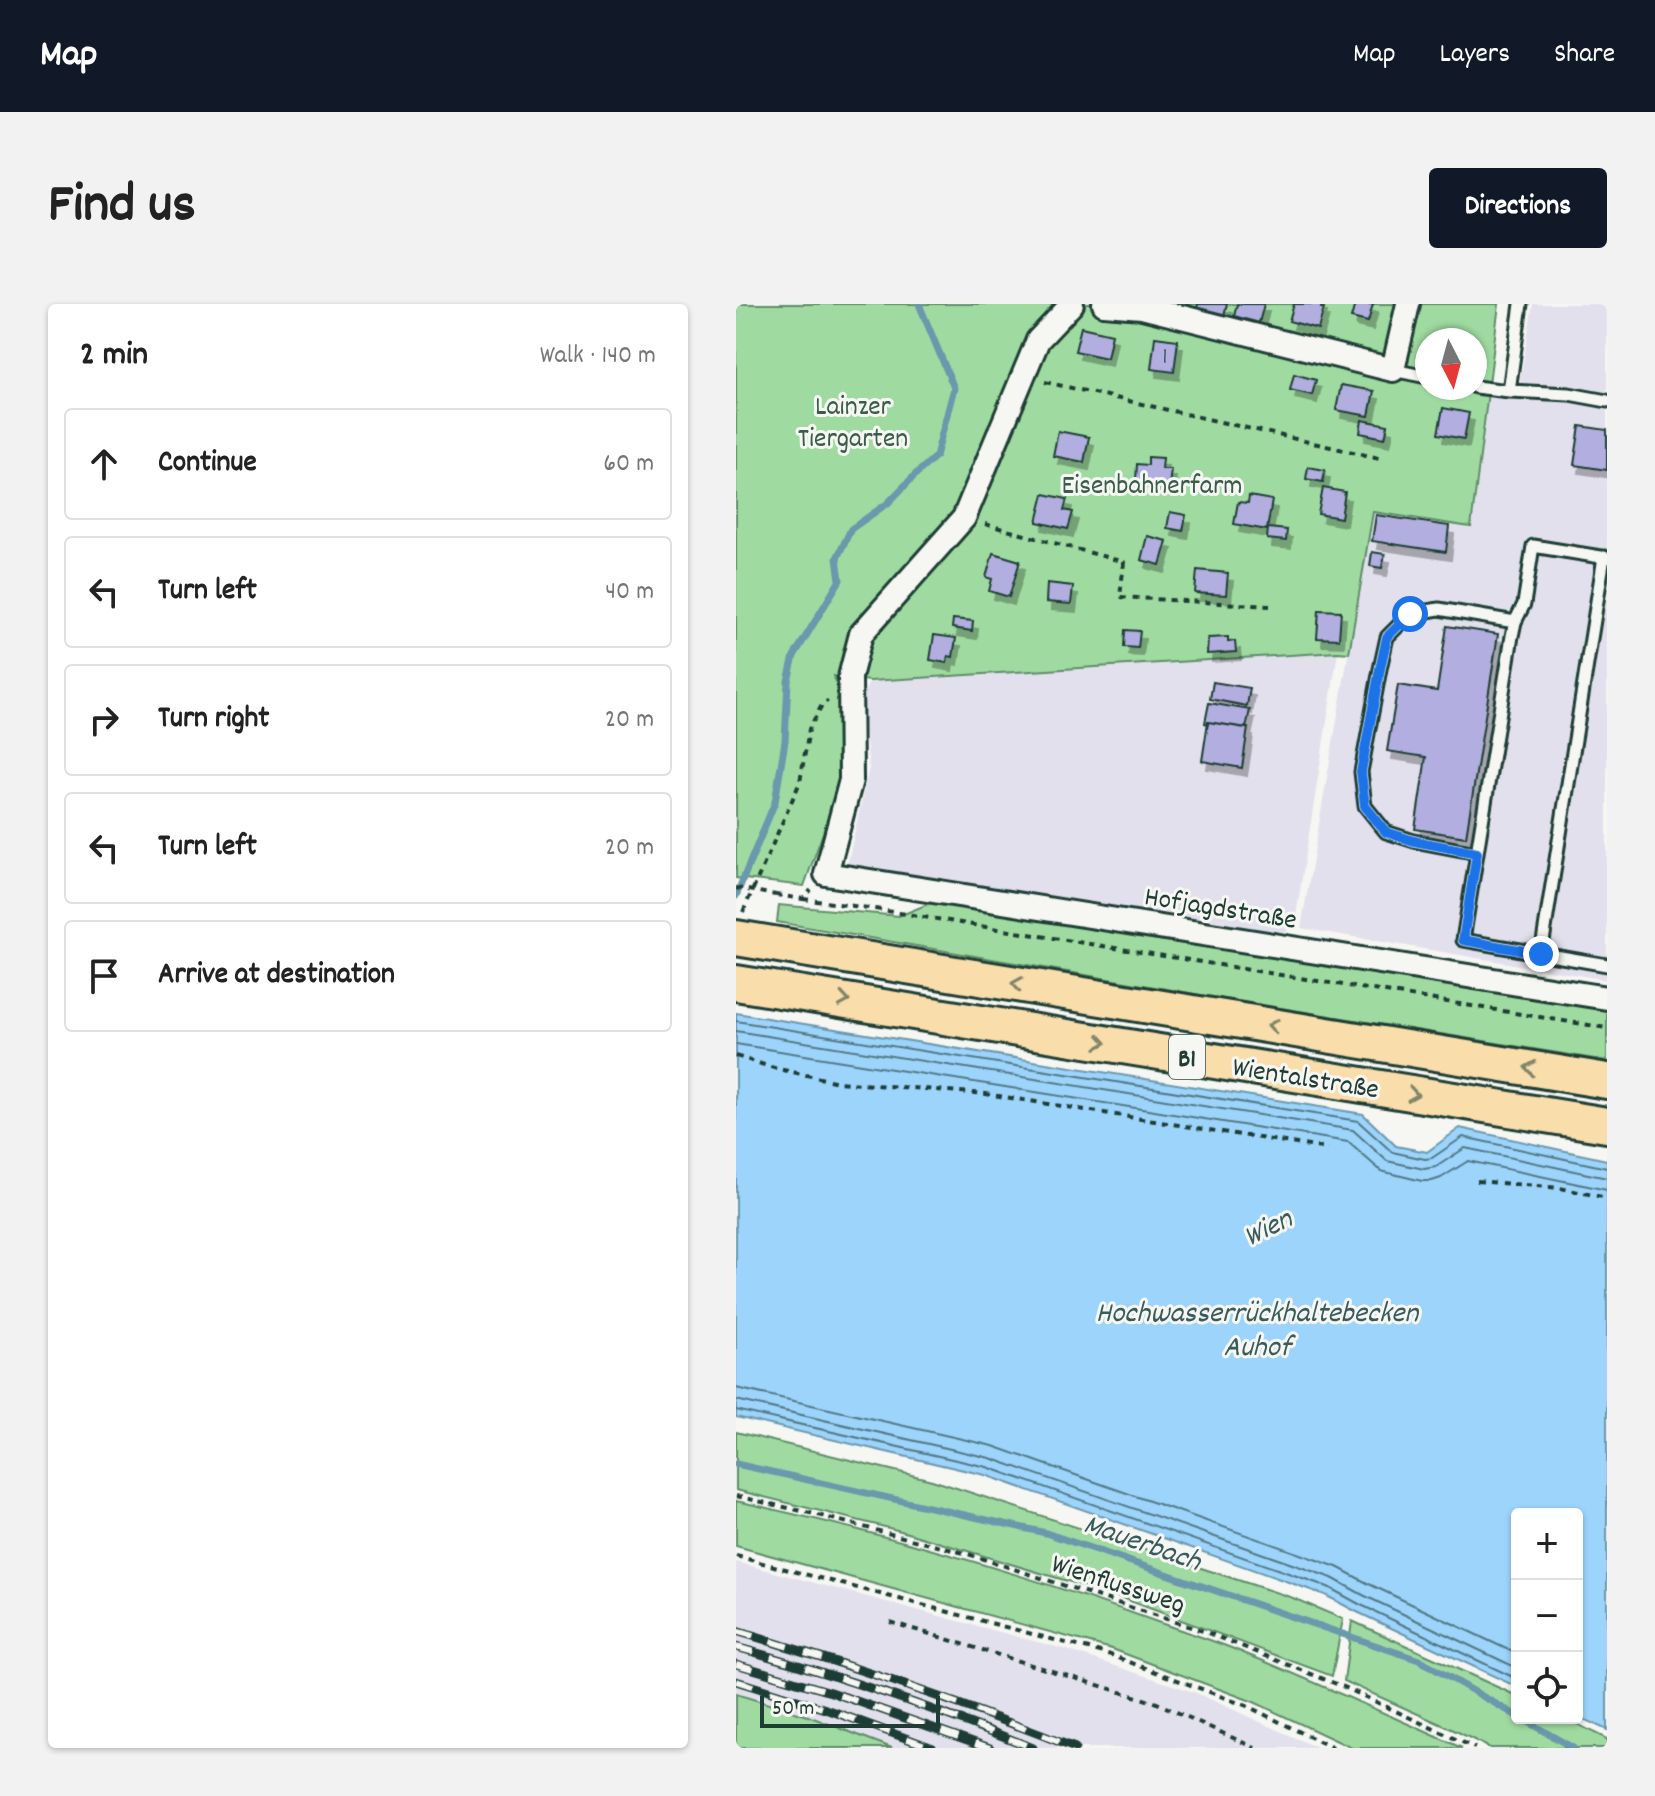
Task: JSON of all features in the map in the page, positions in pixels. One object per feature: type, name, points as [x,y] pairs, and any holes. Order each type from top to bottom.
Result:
[{"type":"main road","name":"Wientalstraße","points":[[739,925],[774,945],[1607,1081]]},
{"type":"main road","name":"Wientalstraße","points":[[752,985],[1607,1125]]},
{"type":"street","points":[[826,874],[851,780],[850,677],[861,634],[964,518],[1038,340],[1072,304]]},
{"type":"street","points":[[1104,304],[1142,307],[1393,370],[1408,304]]},
{"type":"street","name":"Hofjagdstraße","points":[[826,874],[1607,998]]},
{"type":"lane","points":[[1509,391],[1521,304]]},
{"type":"lane","points":[[1393,370],[1415,375]]},
{"type":"lane","points":[[1487,390],[1569,394],[1607,401]]},
{"type":"lane","points":[[1541,954],[1605,558],[1533,546],[1524,604],[1515,622],[1463,940],[1541,954],[1607,965]]},
{"type":"lane","points":[[1477,853],[1414,841],[1386,832],[1365,806],[1361,772],[1387,637],[1410,614],[1439,609],[1515,622]]},
{"type":"path","points":[[1023,377],[1379,458]]},
{"type":"path","points":[[964,518],[1124,562],[1120,597],[1270,606]]},
{"type":"path","points":[[739,925],[800,782],[809,729]]},
{"type":"path","points":[[736,888],[803,899],[826,874]]},
{"type":"path","points":[[875,909],[1607,1028]]},
{"type":"path","points":[[736,1056],[838,1082],[986,1094],[1328,1149]]},
{"type":"path","points":[[1477,1181],[1560,1188],[1607,1198]]},
{"type":"path","name":"Wienflussweg","points":[[736,1496],[968,1554],[1206,1632],[1344,1687],[1475,1748]]},
{"type":"path","points":[[736,1556],[1108,1654],[1247,1706],[1333,1748]]},
{"type":"path","points":[[890,1622],[1157,1703],[1255,1748]]},
{"type":"shaded area","points":[[1533,304],[1607,304],[1607,980],[1301,928],[1373,512],[1471,527],[1487,396],[1517,399]]},
{"type":"shaded area","points":[[1338,652],[1294,928],[1271,936],[847,866],[869,768],[861,699],[870,681]]},
{"type":"shaded area","points":[[736,1562],[1064,1649],[1194,1692],[1318,1748],[892,1748],[808,1716],[736,1694]]},
{"type":"green space","name":"Eisenbahnerfarm","points":[[736,304],[1499,304],[1487,400],[1487,328],[1415,328],[1415,400],[1487,400],[1471,527],[1373,512],[1349,653],[870,681],[834,676],[841,705],[840,785],[804,886],[736,878]]},
{"type":"green space","points":[[945,897],[1138,937],[1607,1010],[1607,1061],[777,922],[779,905],[899,916]]},
{"type":"green space","points":[[736,1432],[932,1480],[1293,1598],[1343,1619],[1332,1676],[1114,1595],[901,1531],[736,1490]]},
{"type":"green space","points":[[736,1501],[897,1540],[1108,1605],[1235,1650],[1462,1748],[1352,1748],[1254,1702],[1112,1649],[736,1546]]},
{"type":"green space","points":[[1352,1621],[1511,1693],[1511,1724],[1577,1724],[1607,1739],[1607,1748],[1490,1748],[1344,1681]]},
{"type":"green space","points":[[736,1694],[808,1716],[892,1748],[736,1748]]},
{"type":"water","name":"Hochwasserrückhaltebecken Auhof","points":[[736,1013],[1363,1114],[1396,1146],[1427,1152],[1460,1128],[1607,1160],[1607,1730],[1583,1719],[1583,1508],[1511,1508],[1511,1684],[1325,1595],[985,1475],[736,1417]]},
{"type":"building","points":[[1198,304],[1227,304],[1224,315],[1197,308]]},
{"type":"building","points":[[1237,304],[1264,304],[1259,323],[1234,316]]},
{"type":"building","points":[[1294,304],[1322,304],[1321,308],[1324,308],[1318,329],[1289,321]]},
{"type":"building","points":[[1355,304],[1373,304],[1368,322],[1351,318]]},
{"type":"building","points":[[1081,327],[1112,334],[1107,358],[1075,351]]},
{"type":"building","points":[[1155,337],[1178,340],[1174,372],[1151,369]]},
{"type":"building","points":[[1294,374],[1316,380],[1312,395],[1290,390]]},
{"type":"building","points":[[1341,385],[1374,391],[1369,416],[1336,410]]},
{"type":"building","points":[[1443,408],[1469,413],[1464,439],[1438,434]]},
{"type":"building","points":[[1362,420],[1388,425],[1385,438],[1360,433]]},
{"type":"building","points":[[1580,426],[1607,430],[1607,470],[1574,465]]},
{"type":"building","points":[[1058,431],[1089,437],[1084,462],[1053,456]]},
{"type":"building","points":[[1148,457],[1163,458],[1162,469],[1171,469],[1169,486],[1144,485],[1144,481],[1136,480],[1137,464],[1148,465]]},
{"type":"building","points":[[1308,467],[1325,470],[1323,482],[1306,479]]},
{"type":"building","points":[[1323,488],[1345,492],[1341,518],[1318,514]]},
{"type":"building","points":[[1044,494],[1067,499],[1064,510],[1073,512],[1068,529],[1037,522]]},
{"type":"building","points":[[1249,496],[1272,500],[1267,530],[1234,524],[1238,502],[1248,503]]},
{"type":"building","points":[[1170,512],[1186,515],[1183,531],[1167,528]]},
{"type":"building","points":[[1376,515],[1449,526],[1446,552],[1372,541]]},
{"type":"building","points":[[1268,528],[1287,530],[1286,541],[1267,539]]},
{"type":"building","points":[[1147,536],[1167,541],[1160,565],[1141,560]]},
{"type":"building","points":[[1372,552],[1385,554],[1382,568],[1370,566]]},
{"type":"building","points":[[993,553],[1020,561],[1009,597],[989,591],[992,579],[986,577]]},
{"type":"building","points":[[1197,570],[1228,573],[1226,595],[1195,593]]},
{"type":"building","points":[[1047,583],[1073,586],[1071,604],[1046,602]]},
{"type":"building","points":[[1319,610],[1341,611],[1339,639],[1317,638]]},
{"type":"building","points":[[953,619],[973,621],[972,631],[952,628]]},
{"type":"building","points":[[1447,626],[1498,634],[1466,837],[1415,829],[1426,757],[1387,751],[1398,685],[1437,691]]},
{"type":"building","points":[[1125,630],[1140,631],[1138,648],[1124,647]]},
{"type":"building","points":[[934,635],[956,638],[953,657],[948,656],[947,663],[930,660]]},
{"type":"building","points":[[1228,637],[1228,642],[1235,641],[1236,652],[1207,654],[1208,638]]},
{"type":"building","points":[[1213,682],[1250,688],[1247,706],[1210,699]]},
{"type":"building","points":[[1209,703],[1250,710],[1246,728],[1205,723]]},
{"type":"building","points":[[1208,722],[1248,728],[1242,768],[1202,761]]},
{"type":"waterway","points":[[736,896],[775,802],[785,741],[788,681],[794,656],[840,580],[837,558],[851,529],[888,503],[936,456],[954,388],[919,304]]},
{"type":"waterway","name":"Mauerbach","points":[[736,1464],[1046,1533],[1419,1660],[1511,1713]]},
{"type":"waterway","name":"Mauerbach","points":[[1531,1724],[1573,1748]]},
{"type":"railway","points":[[736,1631],[907,1686],[1075,1748]]},
{"type":"railway","points":[[736,1647],[886,1693],[1033,1748]]},
{"type":"railway","points":[[736,1664],[831,1692],[990,1748]]},
{"type":"railway","points":[[736,1681],[829,1710],[933,1748]]},
{"type":"route","points":[[1410,614],[1387,637],[1361,772],[1365,806],[1386,832],[1414,841],[1477,853],[1463,940],[1541,954]]},
{"type":"park label","name":"Lainzer Tiergarten","points":[[853,420]]},
{"type":"water label","name":"Wien","points":[[1267,1226]]}]
